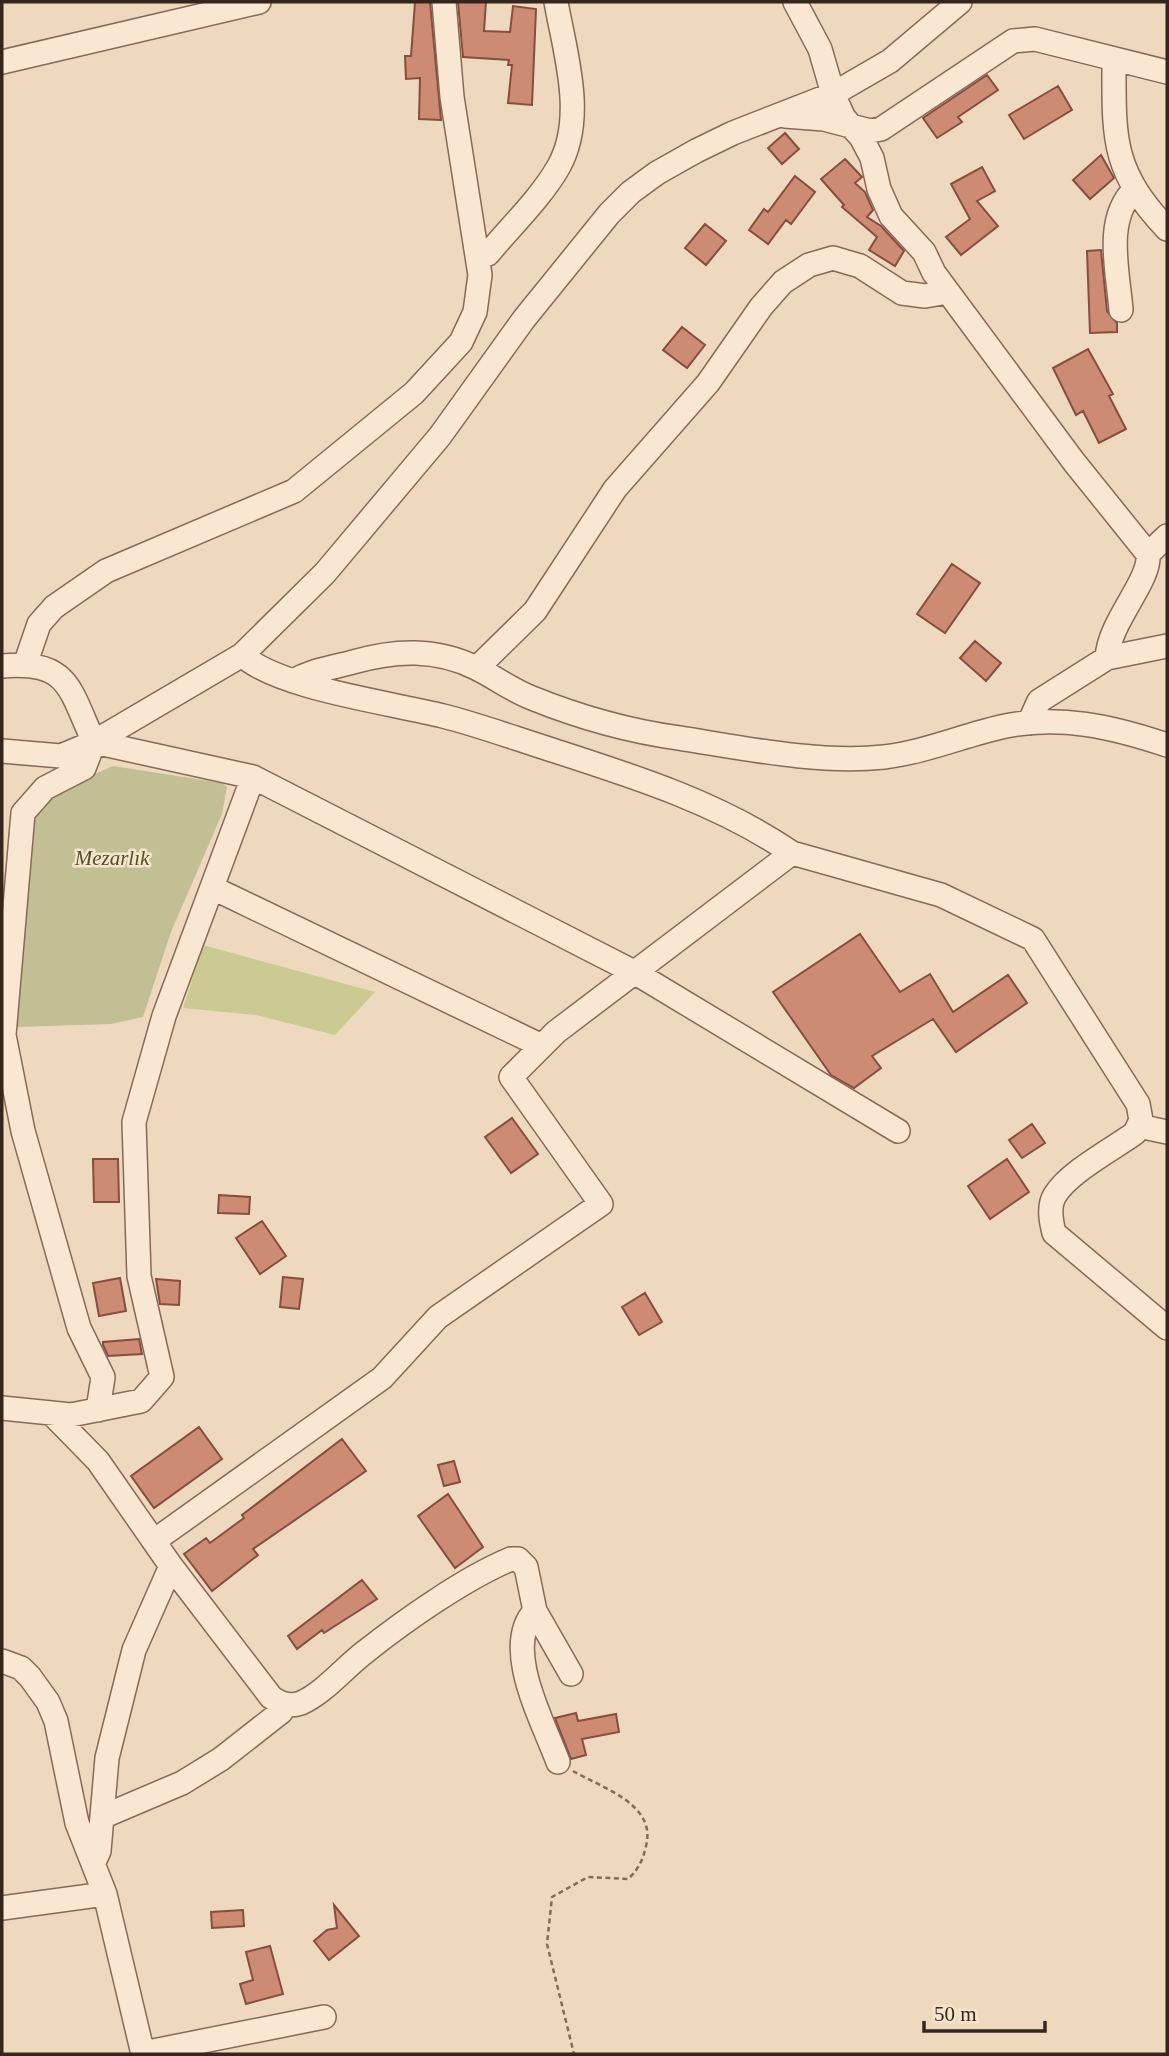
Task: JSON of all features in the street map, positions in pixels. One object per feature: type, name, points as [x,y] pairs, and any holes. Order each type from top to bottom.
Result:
[{"type":"street","points":[[2,62],[259,2]]},
{"type":"street","points":[[25,665],[39,624],[54,607],[106,571],[294,491],[414,393],[461,342],[469,327],[480,288],[478,257],[452,97],[444,2]]},
{"type":"street","points":[[478,257],[488,254],[548,183],[565,153],[573,112],[556,2]]},
{"type":"street","points":[[795,2],[820,49],[833,94],[872,158],[879,189],[891,216],[924,252],[934,273],[1074,462],[1148,554]]},
{"type":"street","points":[[2,751],[61,756],[94,742],[242,655],[325,573],[440,436],[524,319],[609,214],[657,173],[733,133],[833,94],[890,61],[960,2]]},
{"type":"street","points":[[775,116],[812,118],[870,131],[890,126],[957,76],[1013,41],[1023,38],[1045,41],[1167,72]]},
{"type":"street","points":[[1114,60],[1117,146],[1134,190],[1167,229]]},
{"type":"street","points":[[1121,310],[1116,223],[1122,206],[1134,190]]},
{"type":"street","points":[[477,668],[535,611],[615,489],[701,393],[761,307],[783,282],[809,265],[833,258],[852,262],[902,293],[925,296],[948,292]]},
{"type":"street","points":[[1107,658],[1112,635],[1145,571],[1148,554],[1167,536]]},
{"type":"street","points":[[1029,723],[1039,701],[1107,658],[1167,646]]},
{"type":"street","points":[[293,681],[308,672],[400,652],[447,657],[477,668],[529,697],[612,725],[680,738],[813,756],[860,758],[903,754],[1001,727],[1058,722],[1106,726],[1167,745]]},
{"type":"street","points":[[242,655],[255,667],[293,681],[446,717],[618,771],[680,794],[760,831],[792,853],[941,895],[1033,939],[1138,1104],[1139,1126],[1135,1133],[1064,1184],[1054,1197],[1051,1222],[1060,1241],[1167,1328]]},
{"type":"street","points":[[2,666],[42,666],[59,675],[94,742],[84,768],[45,788],[23,813],[3,1035],[23,1131],[79,1328],[103,1377],[98,1410]]},
{"type":"street","points":[[94,742],[253,777],[634,972],[898,1131]]},
{"type":"street","points":[[2,1408],[53,1415],[98,1410],[141,1401],[162,1377],[139,1276],[134,1122],[164,1016],[253,777]]},
{"type":"street","points":[[154,1542],[382,1378],[438,1317],[601,1204],[511,1077],[542,1046],[634,972],[792,853]]},
{"type":"street","points":[[213,888],[542,1046]]},
{"type":"street","points":[[1139,1126],[1167,1132]]},
{"type":"street","points":[[53,1415],[98,1461],[171,1566],[273,1699],[285,1705],[307,1699],[367,1650],[511,1559],[518,1559],[526,1567],[535,1611],[571,1674]]},
{"type":"street","points":[[93,1862],[99,1850],[107,1758],[134,1650],[171,1566]]},
{"type":"street","points":[[535,1611],[528,1619],[523,1637],[525,1671],[558,1762]]},
{"type":"street","points":[[2,1661],[21,1668],[48,1702],[56,1721],[77,1823],[105,1894],[143,2053],[324,2017]]},
{"type":"street","points":[[102,1817],[158,1795],[202,1772],[281,1712],[285,1705]]},
{"type":"street","points":[[2,1908],[105,1894]]},
{"type":"path","points":[[558,1762],[638,1809],[648,1826],[649,1835],[638,1870],[628,1879],[588,1877],[559,1890],[552,1897],[547,1944],[574,2054]]},
{"type":"shaded area","points":[[203,945],[375,992],[335,1035],[256,1015],[183,1008]]},
{"type":"green space","name":"Mezarlık","points":[[113,766],[222,783],[227,787],[222,814],[171,932],[143,1017],[111,1024],[17,1027],[15,1004],[31,821],[58,794]]},
{"type":"building","points":[[415,2],[430,2],[441,120],[419,119],[420,78],[406,79],[405,56],[411,56]]},
{"type":"building","points":[[458,2],[486,2],[484,31],[510,32],[513,6],[536,9],[532,105],[508,103],[512,65],[508,65],[509,60],[463,57]]},
{"type":"building","points":[[987,75],[998,90],[958,117],[962,122],[937,138],[923,118]]},
{"type":"building","points":[[1058,86],[1072,110],[1024,139],[1009,115]]},
{"type":"building","points":[[785,133],[799,149],[782,164],[768,148]]},
{"type":"building","points":[[1101,155],[1114,178],[1090,199],[1073,180]]},
{"type":"building","points":[[845,159],[862,177],[855,183],[865,192],[873,210],[867,217],[881,226],[904,251],[895,266],[869,250],[877,237],[842,207],[844,205],[821,179]]},
{"type":"building","points":[[982,167],[995,191],[977,201],[998,226],[961,255],[946,237],[970,219],[951,184]]},
{"type":"building","points":[[795,176],[815,192],[791,224],[786,220],[768,244],[749,230],[764,209],[768,212]]},
{"type":"building","points":[[705,224],[726,241],[706,265],[685,248]]},
{"type":"building","points":[[1101,250],[1107,311],[1117,323],[1117,332],[1090,333],[1087,251]]},
{"type":"building","points":[[682,327],[705,345],[687,368],[663,350]]},
{"type":"building","points":[[1088,349],[1113,394],[1109,396],[1126,429],[1099,443],[1083,411],[1076,415],[1053,368]]},
{"type":"building","points":[[952,564],[980,583],[945,633],[917,614]]},
{"type":"building","points":[[975,641],[1001,663],[986,681],[960,658]]},
{"type":"building","points":[[860,934],[900,992],[930,974],[953,1012],[1008,975],[1027,1003],[956,1052],[933,1019],[872,1056],[881,1068],[854,1088],[831,1075],[773,992]]},
{"type":"building","points":[[512,1118],[538,1154],[511,1173],[485,1137]]},
{"type":"building","points":[[1032,1124],[1045,1143],[1022,1158],[1009,1140]]},
{"type":"building","points":[[93,1159],[118,1159],[119,1202],[94,1202]]},
{"type":"building","points":[[1007,1159],[1029,1192],[990,1219],[968,1186]]},
{"type":"building","points":[[219,1195],[250,1197],[249,1214],[218,1213]]},
{"type":"building","points":[[262,1221],[286,1256],[260,1274],[236,1238]]},
{"type":"building","points":[[283,1277],[303,1279],[299,1309],[280,1307]]},
{"type":"building","points":[[120,1278],[126,1311],[99,1316],[93,1283]]},
{"type":"building","points":[[156,1279],[180,1281],[179,1305],[160,1304]]},
{"type":"building","points":[[645,1293],[662,1322],[639,1335],[622,1307]]},
{"type":"building","points":[[139,1339],[142,1354],[108,1356],[103,1345],[103,1342]]},
{"type":"building","points":[[199,1427],[222,1459],[154,1508],[131,1476]]},
{"type":"building","points":[[342,1439],[366,1471],[253,1549],[258,1555],[212,1591],[184,1554],[206,1538],[210,1543],[244,1518],[242,1515]]},
{"type":"building","points":[[454,1461],[460,1482],[444,1486],[438,1465]]},
{"type":"building","points":[[448,1494],[483,1547],[455,1568],[418,1516]]},
{"type":"building","points":[[362,1580],[377,1599],[324,1633],[322,1630],[297,1649],[288,1636]]},
{"type":"building","points":[[576,1713],[578,1721],[616,1714],[619,1732],[582,1739],[586,1755],[571,1759],[555,1718]]},
{"type":"building","points":[[334,1905],[359,1936],[329,1960],[314,1941],[327,1930],[337,1928]]},
{"type":"building","points":[[243,1910],[244,1926],[212,1928],[211,1912]]},
{"type":"building","points":[[270,1946],[283,1994],[246,2004],[240,1984],[253,1980],[246,1952]]}]
